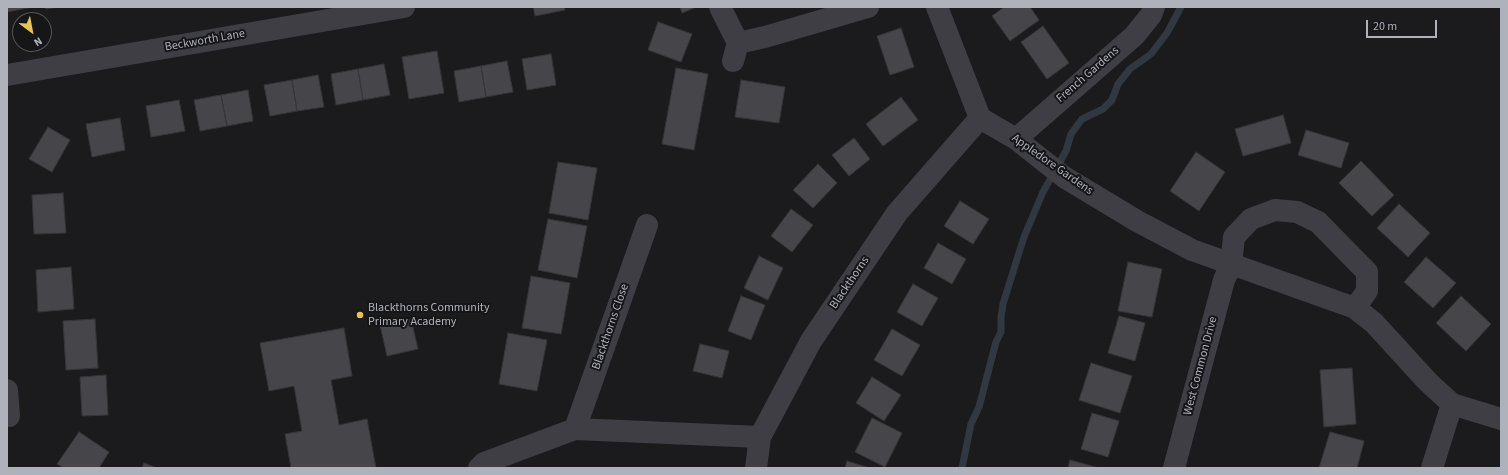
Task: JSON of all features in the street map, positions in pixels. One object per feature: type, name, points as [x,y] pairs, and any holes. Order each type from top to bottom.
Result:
[{"type":"street","name":"Beckworth Lane","points":[[7,76],[404,7]]},
{"type":"street","points":[[720,7],[736,52],[764,37],[868,7]]},
{"type":"street","points":[[937,7],[980,118]]},
{"type":"street","name":"French Gardens","points":[[1016,139],[1134,36],[1151,15],[1154,7]]},
{"type":"street","name":"Appledore Gardens","points":[[980,118],[1016,139],[1055,170],[1144,225],[1192,250],[1231,265]]},
{"type":"street","name":"Blackthorns","points":[[756,468],[760,437],[811,341],[897,213],[980,118]]},
{"type":"street","name":"West Common Drive","points":[[1174,468],[1224,280],[1231,265],[1234,237],[1251,219],[1275,210],[1297,212],[1318,222],[1367,272],[1367,291],[1355,308]]},
{"type":"street","name":"Blackthorns Close","points":[[575,429],[647,225]]},
{"type":"street","points":[[1231,265],[1355,308],[1374,323],[1428,382],[1452,404],[1501,419]]},
{"type":"street","points":[[7,390],[9,416]]},
{"type":"street","points":[[1432,468],[1452,404]]},
{"type":"street","points":[[480,468],[484,463],[575,429],[760,437]]},
{"type":"building","points":[[7,7],[33,7],[7,12]]},
{"type":"building","points":[[45,7],[59,7],[46,9]]},
{"type":"building","points":[[533,7],[564,7],[565,10],[535,16]]},
{"type":"building","points":[[680,7],[696,7],[682,13]]},
{"type":"building","points":[[1004,7],[1030,7],[1039,20],[1010,41],[992,16]]},
{"type":"building","points":[[658,22],[692,34],[681,62],[648,50]]},
{"type":"building","points":[[1043,26],[1069,63],[1047,79],[1021,42]]},
{"type":"building","points":[[901,28],[914,67],[890,75],[877,36]]},
{"type":"building","points":[[437,51],[444,93],[409,99],[402,57]]},
{"type":"building","points":[[551,54],[556,85],[527,90],[522,59]]},
{"type":"building","points":[[507,61],[513,92],[486,97],[481,66]]},
{"type":"building","points":[[384,64],[390,95],[363,100],[358,69]]},
{"type":"building","points":[[481,66],[486,97],[459,102],[454,71]]},
{"type":"building","points":[[676,68],[708,74],[694,150],[662,144]]},
{"type":"building","points":[[358,69],[363,100],[336,105],[331,74]]},
{"type":"building","points":[[318,75],[324,107],[297,111],[292,80]]},
{"type":"building","points":[[292,80],[297,111],[270,116],[264,85]]},
{"type":"building","points":[[741,80],[785,87],[779,123],[735,117]]},
{"type":"building","points":[[248,90],[253,121],[227,126],[221,95]]},
{"type":"building","points":[[221,95],[227,126],[200,131],[194,100]]},
{"type":"building","points":[[901,97],[918,120],[883,146],[866,124]]},
{"type":"building","points":[[179,100],[185,131],[151,137],[146,106]]},
{"type":"building","points":[[1283,115],[1291,143],[1243,156],[1235,129]]},
{"type":"building","points":[[120,118],[125,150],[92,157],[86,124]]},
{"type":"building","points":[[48,127],[70,140],[52,172],[29,159]]},
{"type":"building","points":[[1306,130],[1349,143],[1341,168],[1298,155]]},
{"type":"building","points":[[854,138],[870,159],[849,176],[832,155]]},
{"type":"building","points":[[1196,152],[1225,172],[1199,211],[1170,191]]},
{"type":"building","points":[[1361,161],[1394,195],[1372,216],[1339,183]]},
{"type":"building","points":[[558,162],[597,168],[588,220],[549,213]]},
{"type":"building","points":[[818,164],[837,183],[813,208],[793,190]]},
{"type":"building","points":[[63,193],[66,233],[34,234],[32,195]]},
{"type":"building","points":[[960,201],[989,219],[973,244],[944,226]]},
{"type":"building","points":[[1399,204],[1430,233],[1408,257],[1377,228]]},
{"type":"building","points":[[791,209],[813,225],[792,252],[771,236]]},
{"type":"building","points":[[548,219],[587,226],[577,278],[538,270]]},
{"type":"building","points":[[938,243],[966,259],[952,284],[924,268]]},
{"type":"building","points":[[759,256],[783,268],[768,300],[744,288]]},
{"type":"building","points":[[1426,257],[1456,283],[1433,308],[1404,282]]},
{"type":"building","points":[[1128,262],[1162,269],[1152,317],[1118,311]]},
{"type":"building","points":[[71,267],[74,309],[38,312],[36,270]]},
{"type":"building","points":[[531,276],[570,283],[561,334],[522,328]]},
{"type":"building","points":[[913,284],[938,298],[922,326],[897,312]]},
{"type":"building","points":[[741,296],[765,305],[751,340],[728,331]]},
{"type":"building","points":[[1461,296],[1491,324],[1466,351],[1436,323]]},
{"type":"building","points":[[1119,316],[1145,323],[1135,361],[1108,353]]},
{"type":"building","points":[[95,319],[98,368],[66,370],[63,321]]},
{"type":"building","points":[[411,319],[418,349],[387,356],[380,325]]},
{"type":"building","points":[[344,328],[352,376],[331,380],[339,425],[367,419],[376,468],[291,468],[285,434],[302,431],[294,386],[269,391],[260,343]]},
{"type":"building","points":[[892,329],[920,345],[902,376],[874,360]]},
{"type":"building","points":[[508,333],[547,340],[537,391],[499,384]]},
{"type":"building","points":[[700,344],[729,351],[722,378],[693,371]]},
{"type":"building","points":[[1091,363],[1132,376],[1120,413],[1079,400]]},
{"type":"building","points":[[1352,368],[1356,424],[1324,427],[1320,370]]},
{"type":"building","points":[[106,375],[108,415],[82,416],[80,377]]},
{"type":"building","points":[[872,377],[901,395],[884,421],[856,403]]},
{"type":"building","points":[[1092,413],[1119,421],[1108,457],[1081,449]]},
{"type":"building","points":[[872,418],[902,433],[885,467],[855,452]]},
{"type":"building","points":[[79,432],[109,452],[99,468],[64,468],[57,464]]},
{"type":"building","points":[[1330,432],[1364,441],[1357,468],[1319,468]]},
{"type":"building","points":[[1070,460],[1099,468],[1068,468]]},
{"type":"building","points":[[847,461],[870,468],[845,468]]},
{"type":"building","points":[[144,463],[157,468],[142,468]]},
{"type":"waterway","points":[[962,468],[971,424],[979,407],[996,342],[1001,332],[1003,304],[1024,237],[1043,192],[1066,151],[1071,134],[1082,119],[1103,109],[1112,100],[1118,84],[1130,69],[1151,54],[1167,33],[1181,7]]},
{"type":"place","name":"Blackthorns Community Primary Academy","points":[[360,315]]}]
